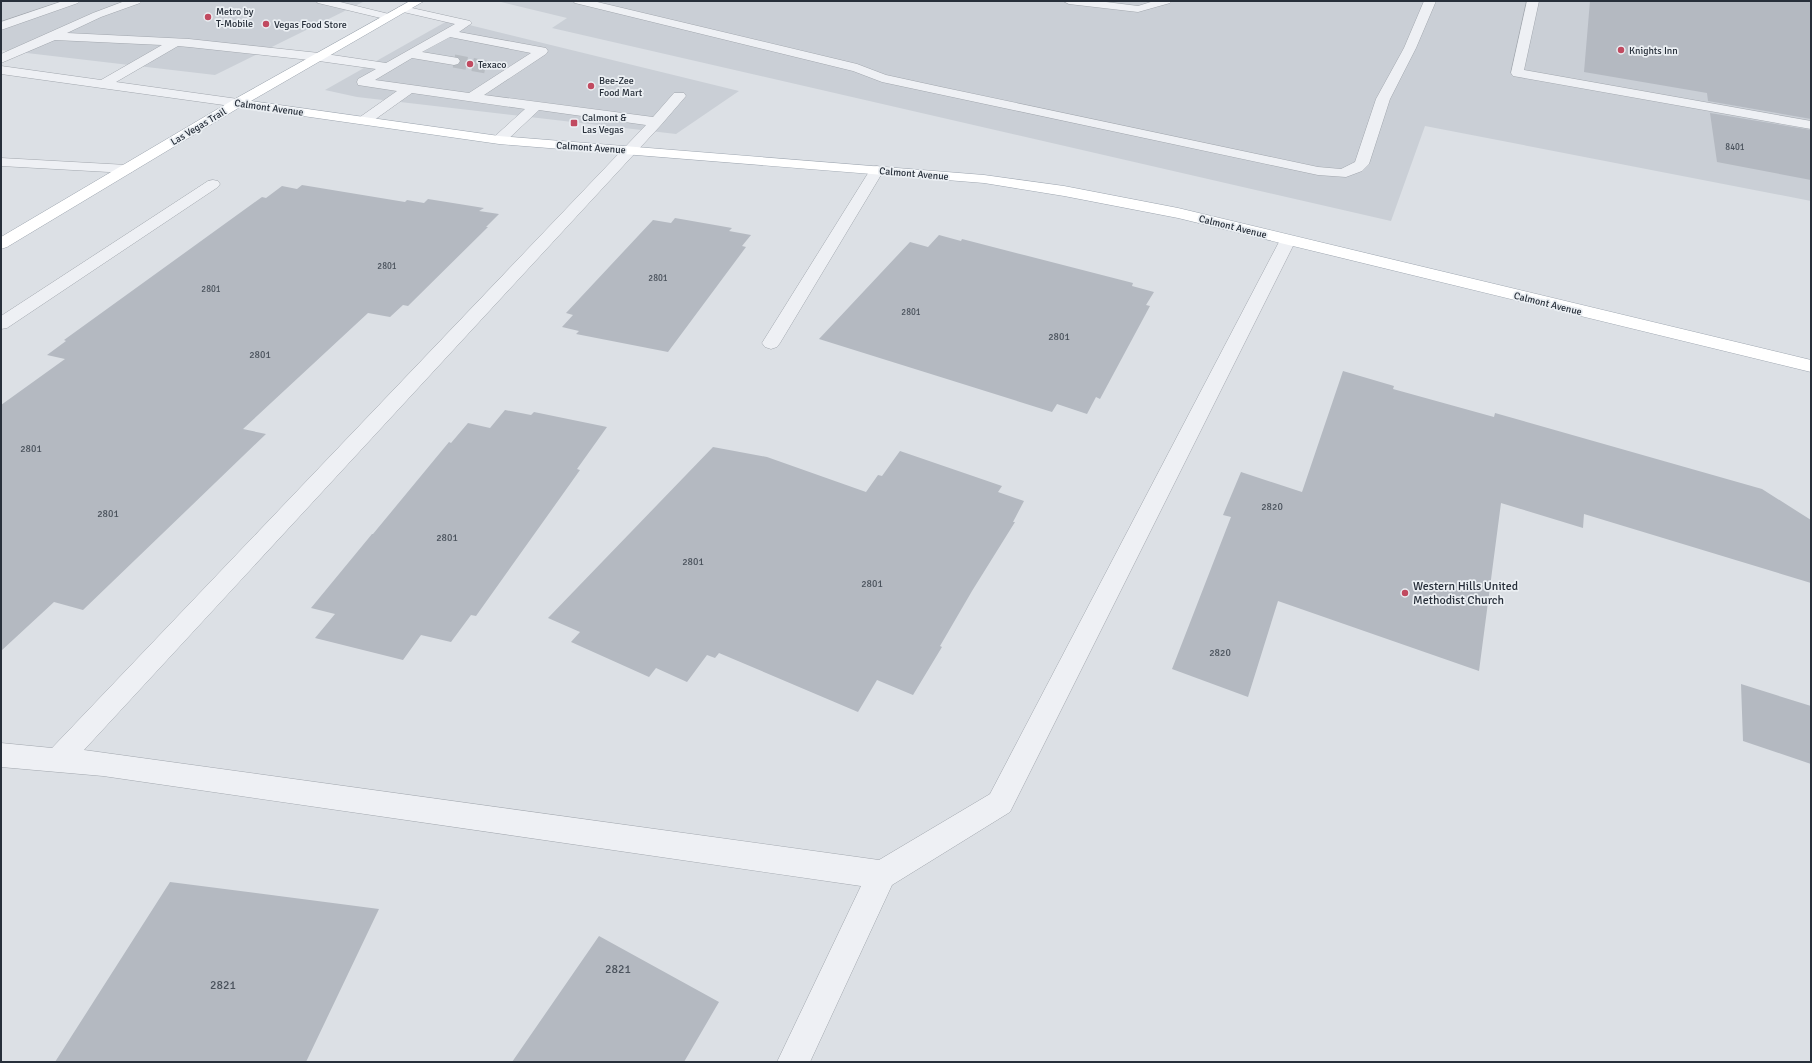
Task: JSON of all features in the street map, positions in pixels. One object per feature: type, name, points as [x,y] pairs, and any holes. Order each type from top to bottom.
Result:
[{"type":"main road","name":"Las Vegas Trail","points":[[1,244],[238,102],[418,1]]},
{"type":"main road","name":"Calmont Avenue","points":[[238,102],[499,140],[984,179],[1064,191],[1178,213],[1811,366]]},
{"type":"street","points":[[1,26],[74,1]]},
{"type":"street","points":[[1,59],[97,16],[136,1]]},
{"type":"street","points":[[322,1],[389,18]]},
{"type":"street","points":[[579,1],[856,68],[882,78],[1318,171],[1342,174],[1354,171],[1362,164],[1383,99],[1410,48],[1430,1]]},
{"type":"street","points":[[1069,1],[1138,9],[1166,1]]},
{"type":"street","points":[[1533,1],[1517,73],[1811,124]]},
{"type":"street","points":[[404,9],[466,23],[363,82],[470,98],[656,122]]},
{"type":"street","points":[[448,33],[542,51],[470,98]]},
{"type":"street","points":[[53,36],[176,42],[319,57],[388,67]]},
{"type":"street","points":[[103,84],[176,42]]},
{"type":"street","points":[[410,54],[454,61]]},
{"type":"street","points":[[492,68],[511,71]]},
{"type":"street","name":"Calmont Avenue","points":[[1,70],[238,102]]},
{"type":"street","points":[[365,120],[409,89]]},
{"type":"street","points":[[58,760],[631,150],[679,96]]},
{"type":"street","points":[[499,140],[536,106]]},
{"type":"street","points":[[1,162],[127,168]]},
{"type":"street","points":[[771,343],[877,170]]},
{"type":"street","points":[[1,324],[212,184]]},
{"type":"street","points":[[793,1062],[882,875],[1000,803],[1288,240]]},
{"type":"street","points":[[1,755],[127,767],[882,875]]},
{"type":"shaded area","points":[[1,1],[365,1],[215,75],[1,50]]},
{"type":"shaded area","points":[[497,1],[1811,1],[1811,201],[1425,126],[1391,221],[552,28],[567,18]]},
{"type":"shaded area","points":[[449,20],[739,91],[676,134],[357,97],[325,90]]},
{"type":"building","name":"Knights Inn","points":[[1590,1],[1811,1],[1811,119],[1708,101],[1707,93],[1584,72]]},
{"type":"building","points":[[1710,113],[1811,130],[1811,180],[1717,162]]},
{"type":"building","points":[[302,185],[405,202],[407,200],[424,203],[428,199],[484,208],[479,211],[499,214],[486,227],[488,227],[408,306],[403,305],[390,317],[368,313],[243,429],[266,434],[83,610],[54,602],[1,651],[1,405],[65,359],[47,355],[66,341],[64,340],[262,197],[266,198],[282,186],[297,189]]},
{"type":"building","points":[[675,218],[732,228],[729,231],[751,235],[742,246],[746,247],[668,352],[576,334],[579,331],[562,327],[573,315],[566,313],[653,220],[671,223]]},
{"type":"building","points":[[939,235],[961,241],[962,239],[1133,283],[1132,286],[1154,292],[1146,305],[1150,306],[1100,399],[1096,397],[1087,414],[1057,404],[1052,412],[819,339],[910,242],[928,247]]},
{"type":"building","name":"Western Hills United Methodist Church","points":[[1343,371],[1394,386],[1393,389],[1494,417],[1495,413],[1762,489],[1811,520],[1811,583],[1584,514],[1583,528],[1501,503],[1479,671],[1278,601],[1248,697],[1172,669],[1231,517],[1223,515],[1241,472],[1302,492]]},
{"type":"building","points":[[505,410],[531,415],[534,412],[607,427],[577,469],[580,470],[476,616],[471,615],[451,642],[421,635],[403,660],[315,638],[335,614],[311,608],[372,534],[449,442],[451,443],[468,423],[490,428]]},
{"type":"building","points":[[713,447],[767,457],[866,492],[878,475],[882,476],[900,451],[1002,486],[998,492],[1024,501],[1013,522],[1015,522],[972,591],[940,646],[942,647],[913,695],[877,680],[858,712],[719,653],[715,658],[707,655],[687,682],[656,668],[649,677],[571,642],[580,632],[548,618]]},
{"type":"building","points":[[1741,684],[1811,706],[1811,764],[1743,741]]},
{"type":"building","points":[[170,882],[379,909],[306,1062],[55,1062]]},
{"type":"building","points":[[599,936],[719,1002],[684,1062],[512,1062]]},
{"type":"tunnel","points":[[454,61],[486,67]]},
{"type":"place","name":"Metro by T-Mobile","points":[[208,17]]},
{"type":"place","name":"Vegas Food Store","points":[[266,24]]},
{"type":"place","name":"Knights Inn","points":[[1621,50]]},
{"type":"place","name":"Texaco","points":[[470,64]]},
{"type":"place","name":"Bee-Zee Food Mart","points":[[591,86]]},
{"type":"place","name":"Calmont & Las Vegas","points":[[574,123]]},
{"type":"place","name":"Western Hills United Methodist Church","points":[[1405,593]]}]
